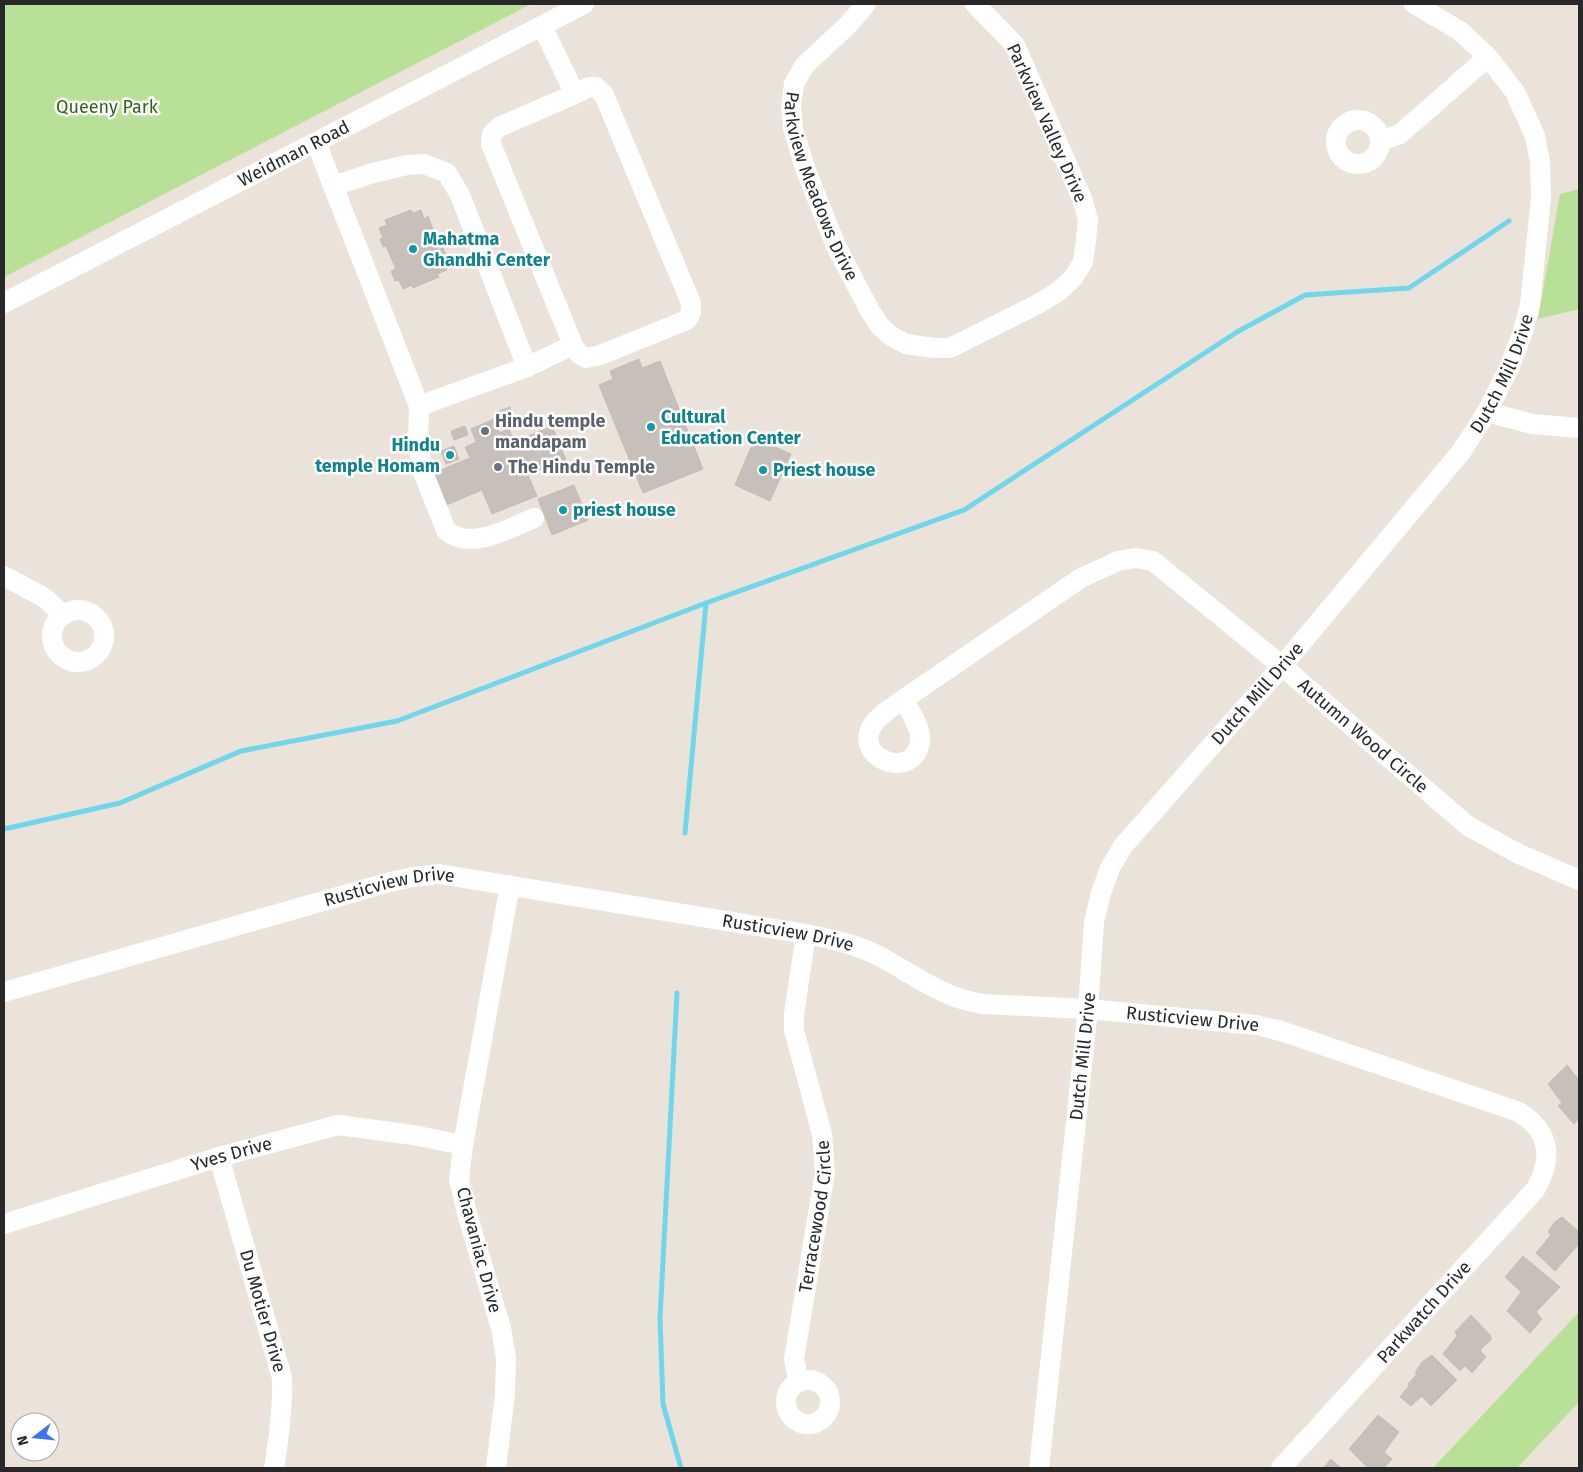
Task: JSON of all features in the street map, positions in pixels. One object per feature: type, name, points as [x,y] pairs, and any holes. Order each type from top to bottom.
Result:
[{"type":"street","name":"Weidman Road","points":[[4,303],[584,4]]},
{"type":"street","name":"Parkview Meadows Drive","points":[[866,4],[849,24],[804,66],[794,84],[791,106],[792,128],[805,168],[836,246],[853,279],[880,326],[890,336],[906,344]]},
{"type":"street","name":"Parkview Valley Drive","points":[[906,344],[950,348],[1038,304],[1073,278],[1083,262],[1088,220],[1083,201],[1015,45],[974,4]]},
{"type":"street","name":"Dutch Mill Drive","points":[[1039,1468],[1088,1010],[1094,922],[1101,893],[1110,868],[1123,846],[1282,666],[1462,452],[1487,412],[1510,366],[1530,305],[1541,198],[1540,162],[1535,136],[1515,92],[1488,57],[1460,31],[1414,4]]},
{"type":"street","points":[[542,26],[575,94]]},
{"type":"street","points":[[1381,141],[1400,134],[1488,57]]},
{"type":"street","points":[[588,88],[596,88],[604,95],[691,303],[691,312],[687,320],[600,355],[586,358],[578,354],[573,345],[491,144],[492,134],[499,127],[575,94],[588,88]]},
{"type":"street","points":[[316,142],[419,406],[418,445],[423,472],[446,530],[452,536],[461,539],[486,538],[534,518]]},
{"type":"street","points":[[332,186],[407,164],[424,164],[447,173],[460,195],[527,367]]},
{"type":"street","points":[[419,406],[527,367],[573,345]]},
{"type":"street","points":[[1487,412],[1532,424],[1579,428]]},
{"type":"street","name":"Autumn Wood Circle","points":[[904,698],[1081,578],[1118,561],[1135,558],[1153,561],[1282,666],[1468,826],[1517,853],[1579,880]]},
{"type":"street","points":[[4,576],[45,598],[63,615]]},
{"type":"street","name":"Rusticview Drive","points":[[4,992],[413,877],[439,874],[806,934],[849,943],[967,1002],[1088,1010],[1256,1025],[1281,1031],[1519,1112],[1531,1120],[1540,1130],[1547,1146]]},
{"type":"street","name":"Chavaniac Drive","points":[[496,1468],[505,1393],[506,1358],[501,1328],[468,1218],[460,1180],[463,1145],[510,886]]},
{"type":"street","name":"Terracewood Circle","points":[[798,1382],[794,1359],[825,1172],[822,1134],[794,1030],[794,1014],[806,934]]},
{"type":"street","name":"Yves Drive","points":[[4,1224],[219,1157],[338,1125],[413,1135],[463,1145]]},
{"type":"street","name":"Parkwatch Drive","points":[[1281,1468],[1535,1190],[1543,1176],[1547,1146]]},
{"type":"street","name":"Du Motier Drive","points":[[219,1157],[282,1378],[281,1428],[274,1468]]},
{"type":"green space","name":"Queeny Park","points":[[4,4],[531,4],[4,277]]},
{"type":"green space","points":[[1579,189],[1579,309],[1538,319],[1560,194]]},
{"type":"green space","points":[[1579,1312],[1579,1402],[1517,1468],[1433,1468]]},
{"type":"building","name":"Mahatma Ghandhi Center","points":[[411,210],[413,213],[421,210],[424,219],[428,216],[433,229],[430,230],[439,250],[443,248],[448,260],[445,264],[447,270],[437,274],[439,277],[413,288],[412,285],[403,289],[399,280],[395,281],[391,271],[396,269],[386,246],[383,247],[380,239],[383,238],[379,228],[387,225],[385,220]]},
{"type":"building","name":"Cultural Education Center","points":[[639,359],[642,368],[660,361],[703,469],[643,493],[599,385],[613,379],[610,371]]},
{"type":"building","points":[[510,407],[513,416],[497,421],[494,413]]},
{"type":"building","name":"Hindu temple mandapam","points":[[494,419],[499,432],[476,442],[471,429]]},
{"type":"building","points":[[465,426],[468,435],[454,440],[451,431]]},
{"type":"building","name":"The Hindu Temple","points":[[552,426],[566,460],[528,475],[537,496],[492,514],[482,490],[444,506],[431,474],[470,458],[465,447],[509,429],[514,442]]},
{"type":"building","name":"Priest house","points":[[755,438],[791,454],[770,501],[735,485]]},
{"type":"building","name":"Hindu temple Homam","points":[[454,446],[459,459],[446,464],[441,451]]},
{"type":"building","name":"priest house","points":[[574,485],[588,520],[552,535],[538,499]]},
{"type":"building","points":[[1567,1065],[1579,1080],[1579,1118],[1574,1124],[1558,1106],[1562,1103],[1548,1084]]},
{"type":"building","points":[[1562,1217],[1579,1232],[1579,1244],[1555,1271],[1536,1253],[1551,1235],[1548,1232],[1555,1222]]},
{"type":"building","points":[[1523,1256],[1560,1287],[1536,1312],[1542,1319],[1530,1333],[1507,1311],[1521,1292],[1505,1277]]},
{"type":"building","points":[[1471,1315],[1491,1336],[1491,1340],[1480,1350],[1486,1357],[1472,1373],[1465,1366],[1460,1371],[1443,1354],[1457,1336],[1455,1332]]},
{"type":"building","points":[[1432,1355],[1457,1380],[1431,1406],[1422,1396],[1411,1406],[1400,1397],[1417,1374],[1415,1373],[1422,1362]]},
{"type":"building","points":[[1378,1415],[1399,1432],[1384,1452],[1392,1459],[1384,1468],[1368,1468],[1349,1449]]},
{"type":"building","points":[[1331,1459],[1341,1468],[1323,1468]]},
{"type":"waterway","points":[[4,829],[120,803],[241,751],[397,721],[706,603],[964,510],[1237,332],[1305,295],[1409,288],[1509,221]]},
{"type":"waterway","points":[[685,833],[706,603]]},
{"type":"waterway","points":[[677,993],[660,1318],[663,1404],[681,1468]]},
{"type":"place","name":"Mahatma Ghandhi Center","points":[[413,249]]},
{"type":"place","name":"Cultural Education Center","points":[[651,427]]},
{"type":"place","name":"Hindu temple mandapam","points":[[485,431]]},
{"type":"place","name":"Hindu temple Homam","points":[[450,455]]},
{"type":"place","name":"The Hindu Temple","points":[[498,467]]},
{"type":"place","name":"Priest house","points":[[763,470]]},
{"type":"place","name":"priest house","points":[[563,510]]}]
